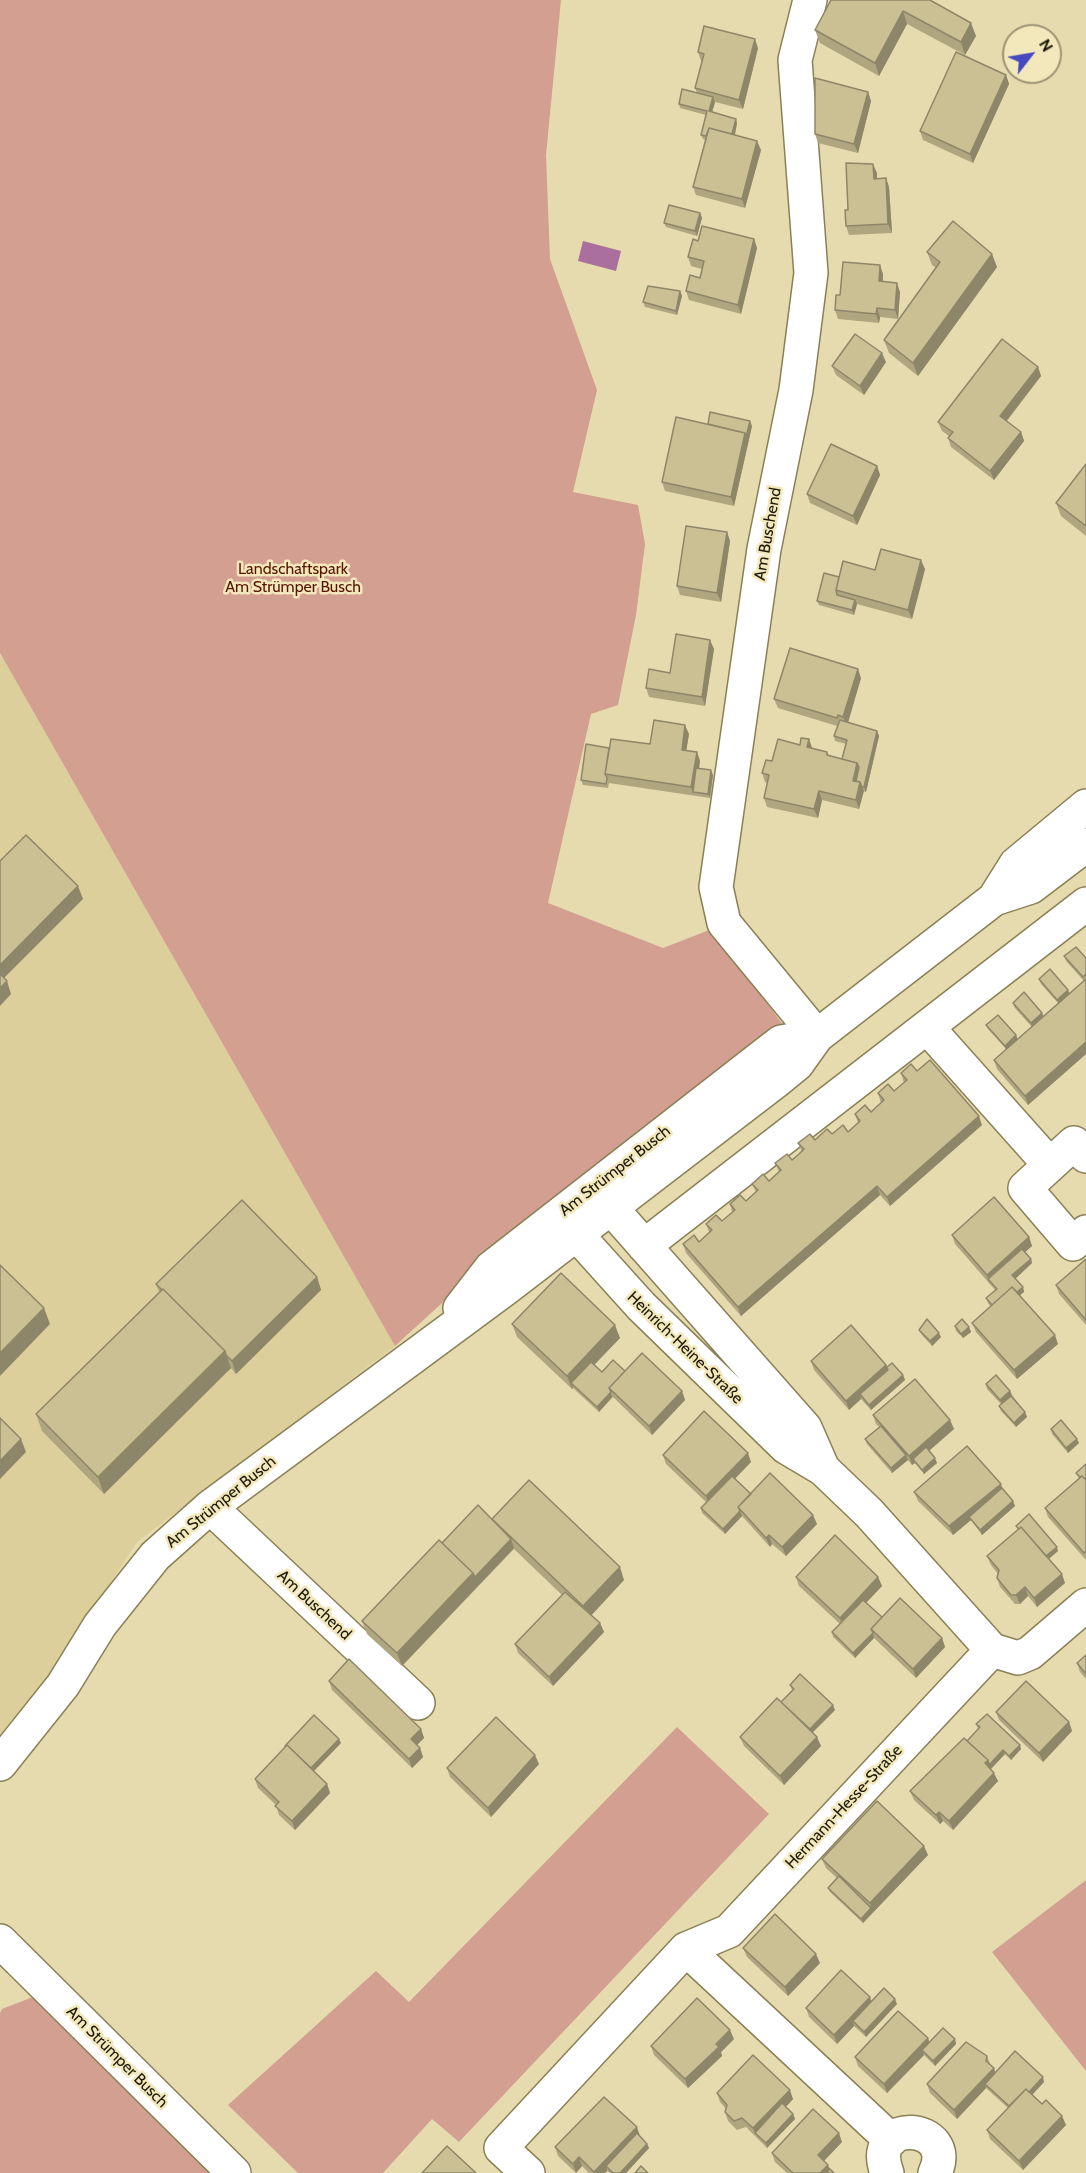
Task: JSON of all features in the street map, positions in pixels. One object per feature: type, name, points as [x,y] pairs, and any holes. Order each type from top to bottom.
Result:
[{"type":"street","name":"Am Buschend","points":[[810,0],[795,60],[811,273],[796,390],[764,549],[716,887],[724,923],[816,1036]]},
{"type":"street","name":"Am Strümper Busch","points":[[994,899],[1016,864],[1086,806]]},
{"type":"street","name":"Am Strümper Busch","points":[[0,1764],[63,1684],[100,1624],[155,1556],[210,1507],[437,1337],[491,1268],[567,1225],[602,1198],[781,1042],[816,1036],[994,899],[1031,887],[1086,845]]},
{"type":"street","points":[[644,1246],[1086,904]]},
{"type":"street","points":[[927,1027],[1050,1165]]},
{"type":"street","points":[[1086,1156],[1074,1143],[1025,1188],[1073,1244],[1086,1232]]},
{"type":"street","name":"Heinrich-Heine-Straße","points":[[602,1198],[805,1428],[823,1469]]},
{"type":"street","name":"Heinrich-Heine-Straße","points":[[567,1225],[641,1306],[786,1447],[823,1469],[869,1513],[992,1650]]},
{"type":"street","name":"Am Buschend","points":[[210,1507],[418,1703]]},
{"type":"street","points":[[992,1650],[1018,1658],[1030,1653],[1086,1605]]},
{"type":"street","name":"Hermann-Hesse-Straße","points":[[528,2173],[501,2148],[686,1949],[729,1931],[992,1650]]},
{"type":"street","name":"Am Strümper Busch","points":[[0,1941],[234,2173]]},
{"type":"street","points":[[686,1949],[891,2140]]},
{"type":"street","points":[[887,2173],[883,2156],[891,2140],[906,2131],[923,2134],[930,2139],[939,2154],[936,2173]]},
{"type":"shaded area","points":[[583,241],[621,251],[616,271],[578,261]]},
{"type":"shaded area","points":[[0,653],[395,1346],[137,1542],[47,1680],[0,1740]]},
{"type":"green space","name":"Landschaftspark Am Strümper Busch","points":[[0,0],[561,0],[546,155],[550,259],[597,390],[573,492],[638,505],[645,544],[636,615],[618,705],[591,714],[548,903],[663,948],[712,929],[783,1025],[477,1271],[395,1346],[0,653]]},
{"type":"green space","points":[[677,1727],[769,1814],[459,2142],[432,2119],[383,2173],[298,2173],[228,2105],[376,1971],[409,2002]]},
{"type":"green space","points":[[1086,1880],[1086,2071],[992,1952]]},
{"type":"green space","points":[[38,1995],[215,2173],[0,2173],[0,2013],[2,2009]]},
{"type":"building","points":[[831,0],[930,0],[971,23],[961,42],[903,11],[875,63],[815,30]]},
{"type":"building","points":[[704,26],[755,39],[739,100],[695,88],[704,54],[698,52]]},
{"type":"building","points":[[956,52],[1002,73],[1002,84],[970,154],[920,131]]},
{"type":"building","points":[[815,78],[868,92],[854,144],[815,134]]},
{"type":"building","points":[[682,89],[713,97],[709,111],[736,119],[732,134],[709,128],[706,136],[701,135],[707,111],[679,104]]},
{"type":"building","points":[[709,128],[757,141],[742,199],[693,187]]},
{"type":"building","points":[[846,163],[873,164],[874,179],[886,178],[888,224],[846,226],[845,210],[848,210]]},
{"type":"building","points":[[669,205],[700,213],[695,231],[664,223]]},
{"type":"building","points":[[953,221],[992,254],[913,363],[884,340],[940,262],[927,252]]},
{"type":"building","points":[[702,226],[754,239],[738,305],[686,291],[690,275],[700,278],[704,261],[688,257],[693,239],[698,241]]},
{"type":"building","points":[[843,262],[880,265],[879,281],[897,283],[895,310],[877,308],[876,314],[835,310],[836,295],[840,295]]},
{"type":"building","points":[[648,286],[680,291],[676,311],[643,302]]},
{"type":"building","points":[[855,334],[882,353],[860,386],[832,366]]},
{"type":"building","points":[[1002,339],[1038,367],[1000,416],[1021,432],[990,471],[948,438],[953,432],[938,422]]},
{"type":"building","points":[[710,412],[750,421],[746,437],[745,433],[708,424]]},
{"type":"building","points":[[676,417],[745,433],[731,497],[662,482]]},
{"type":"building","points":[[831,444],[877,466],[853,516],[807,494]]},
{"type":"building","points":[[1086,464],[1086,526],[1056,503]]},
{"type":"building","points":[[686,526],[727,532],[717,593],[677,586]]},
{"type":"building","points":[[881,549],[921,560],[908,610],[836,590],[843,561],[875,570]]},
{"type":"building","points":[[824,573],[839,577],[837,595],[855,600],[852,610],[817,601]]},
{"type":"building","points":[[676,634],[710,640],[702,697],[646,688],[649,669],[670,673]]},
{"type":"building","points":[[790,648],[858,669],[843,717],[838,715],[837,718],[774,699]]},
{"type":"building","points":[[654,720],[685,725],[682,750],[697,752],[691,787],[605,774],[611,739],[650,744]]},
{"type":"building","points":[[840,720],[877,731],[864,787],[856,781],[859,767],[857,763],[842,759],[847,740],[834,736]]},
{"type":"building","points":[[801,738],[809,739],[807,747],[857,763],[853,781],[860,782],[856,800],[819,791],[814,809],[764,798],[769,775],[762,773],[766,760],[772,761],[778,739],[800,745]]},
{"type":"building","points":[[586,744],[609,748],[605,774],[606,784],[581,780]]},
{"type":"building","points":[[696,768],[711,770],[708,794],[693,792]]},
{"type":"building","points":[[26,835],[78,886],[0,965],[0,861]]},
{"type":"building","points":[[1076,947],[1086,958],[1086,974],[1083,977],[1064,956]]},
{"type":"building","points":[[1050,969],[1068,990],[1057,1000],[1039,979]]},
{"type":"building","points":[[0,974],[7,981],[0,988]]},
{"type":"building","points":[[1086,979],[1086,1042],[1025,1096],[994,1060]]},
{"type":"building","points":[[1024,992],[1042,1013],[1031,1023],[1013,1003]]},
{"type":"building","points":[[998,1015],[1016,1035],[1005,1046],[986,1025]]},
{"type":"building","points":[[930,1060],[979,1116],[887,1197],[877,1186],[738,1307],[683,1244],[694,1235],[699,1242],[712,1230],[706,1224],[716,1215],[722,1221],[735,1210],[730,1204],[740,1195],[746,1201],[758,1190],[752,1184],[763,1174],[769,1181],[781,1170],[775,1163],[787,1154],[792,1160],[804,1149],[798,1143],[810,1134],[815,1140],[827,1129],[832,1134],[843,1125],[848,1132],[860,1121],[855,1114],[865,1105],[871,1112],[884,1100],[878,1093],[888,1084],[894,1091],[907,1080],[901,1073],[911,1064],[917,1071]]},
{"type":"building","points":[[994,1197],[1029,1237],[987,1275],[952,1235]]},
{"type":"building","points":[[242,1200],[317,1277],[232,1361],[225,1351],[156,1284]]},
{"type":"building","points":[[1022,1249],[1031,1259],[1012,1275],[1023,1287],[1017,1292],[1012,1287],[992,1305],[986,1298],[997,1289],[988,1279]]},
{"type":"building","points":[[1086,1259],[1086,1320],[1056,1285]]},
{"type":"building","points":[[0,1265],[44,1308],[0,1353]]},
{"type":"building","points":[[561,1273],[615,1325],[567,1376],[512,1324]]},
{"type":"building","points":[[1012,1287],[1055,1335],[1014,1370],[972,1323]]},
{"type":"building","points":[[163,1289],[225,1351],[98,1477],[36,1414]]},
{"type":"building","points":[[927,1319],[939,1333],[930,1341],[919,1330]]},
{"type":"building","points":[[962,1319],[969,1327],[961,1334],[955,1326]]},
{"type":"building","points":[[851,1325],[886,1365],[846,1401],[811,1361]]},
{"type":"building","points":[[642,1353],[682,1391],[649,1426],[609,1388]]},
{"type":"building","points":[[613,1360],[625,1371],[609,1388],[611,1392],[597,1407],[571,1383],[591,1362],[602,1372]]},
{"type":"building","points":[[892,1363],[903,1375],[869,1405],[860,1394],[888,1370],[887,1367]]},
{"type":"building","points":[[996,1375],[1010,1391],[1000,1400],[986,1384]]},
{"type":"building","points":[[915,1379],[950,1420],[909,1456],[873,1415]]},
{"type":"building","points":[[1011,1396],[1025,1412],[1014,1423],[999,1406]]},
{"type":"building","points":[[704,1411],[748,1453],[706,1496],[663,1455]]},
{"type":"building","points":[[0,1418],[21,1439],[0,1461]]},
{"type":"building","points":[[1061,1420],[1077,1439],[1066,1448],[1051,1429]]},
{"type":"building","points":[[881,1426],[906,1455],[891,1468],[865,1439]]},
{"type":"building","points":[[967,1446],[1001,1484],[949,1526],[914,1492]]},
{"type":"building","points":[[926,1447],[935,1458],[922,1470],[913,1459]]},
{"type":"building","points":[[1086,1464],[1086,1480],[1076,1473]]},
{"type":"building","points":[[770,1473],[813,1515],[782,1547],[769,1535],[766,1538],[738,1507]]},
{"type":"building","points":[[732,1476],[751,1494],[738,1507],[740,1511],[723,1529],[701,1508]]},
{"type":"building","points":[[1082,1476],[1086,1480],[1086,1551],[1084,1553],[1045,1508]]},
{"type":"building","points":[[529,1480],[620,1567],[583,1606],[492,1519]]},
{"type":"building","points":[[1002,1488],[1013,1501],[980,1530],[969,1517]]},
{"type":"building","points":[[478,1505],[511,1539],[475,1577],[442,1543]]},
{"type":"building","points":[[1029,1514],[1057,1547],[1046,1556],[1021,1527],[1019,1529],[1016,1526]]},
{"type":"building","points":[[1021,1527],[1062,1574],[1034,1598],[1025,1587],[1016,1595],[1011,1595],[997,1578],[999,1570],[987,1556]]},
{"type":"building","points":[[835,1535],[878,1577],[840,1618],[796,1577]]},
{"type":"building","points":[[439,1540],[473,1573],[397,1653],[362,1621]]},
{"type":"building","points":[[565,1592],[600,1623],[549,1677],[515,1644]]},
{"type":"building","points":[[900,1598],[942,1638],[913,1669],[871,1629]]},
{"type":"building","points":[[863,1600],[882,1617],[871,1629],[873,1633],[853,1653],[832,1632]]},
{"type":"building","points":[[1086,1655],[1086,1674],[1077,1663]]},
{"type":"building","points":[[349,1659],[421,1729],[411,1739],[420,1748],[409,1759],[329,1681]]},
{"type":"building","points":[[800,1674],[833,1705],[810,1729],[781,1702],[794,1689],[790,1685]]},
{"type":"building","points":[[1026,1681],[1069,1722],[1039,1753],[996,1712]]},
{"type":"building","points":[[777,1698],[817,1737],[780,1776],[740,1737]]},
{"type":"building","points":[[987,1714],[1020,1745],[1009,1756],[1003,1750],[989,1765],[988,1760],[967,1741],[980,1727],[976,1724]]},
{"type":"building","points":[[314,1715],[339,1739],[311,1768],[287,1745],[285,1746]]},
{"type":"building","points":[[496,1717],[535,1755],[488,1808],[447,1768]]},
{"type":"building","points":[[964,1738],[988,1760],[985,1763],[994,1773],[949,1821],[939,1812],[936,1815],[910,1791]]},
{"type":"building","points":[[287,1745],[327,1784],[292,1821],[275,1806],[279,1802],[255,1779]]},
{"type":"building","points":[[877,1801],[924,1846],[870,1903],[822,1859]]},
{"type":"building","points":[[839,1876],[871,1908],[861,1919],[828,1888]]},
{"type":"building","points":[[775,1914],[816,1954],[785,1987],[743,1948]]},
{"type":"building","points":[[841,1970],[870,1997],[834,2035],[806,2008]]},
{"type":"building","points":[[884,1988],[895,1999],[864,2032],[853,2021]]},
{"type":"building","points":[[697,1998],[730,2030],[716,2044],[719,2047],[685,2079],[651,2046]]},
{"type":"building","points":[[898,2011],[928,2038],[884,2084],[855,2057]]},
{"type":"building","points":[[943,2028],[955,2039],[933,2061],[922,2050]]},
{"type":"building","points":[[966,2042],[987,2056],[986,2061],[994,2068],[954,2110],[927,2084]]},
{"type":"building","points":[[1015,2051],[1043,2077],[1029,2092],[1026,2089],[1009,2106],[985,2084]]},
{"type":"building","points":[[753,2055],[790,2090],[753,2128],[742,2118],[734,2121],[725,2112],[727,2105],[717,2093]]},
{"type":"building","points":[[1026,2089],[1042,2104],[1046,2100],[1062,2116],[1019,2161],[987,2130]]},
{"type":"building","points":[[604,2097],[637,2127],[594,2172],[579,2157],[573,2164],[555,2147]]},
{"type":"building","points":[[782,2103],[793,2114],[766,2143],[755,2133]]},
{"type":"building","points":[[813,2109],[839,2133],[818,2155],[828,2165],[820,2173],[793,2173],[772,2153]]},
{"type":"building","points":[[637,2133],[647,2144],[620,2173],[613,2173],[606,2166]]},
{"type":"building","points":[[447,2146],[476,2173],[422,2173]]},
{"type":"building","points":[[641,2166],[648,2173],[635,2173]]}]
